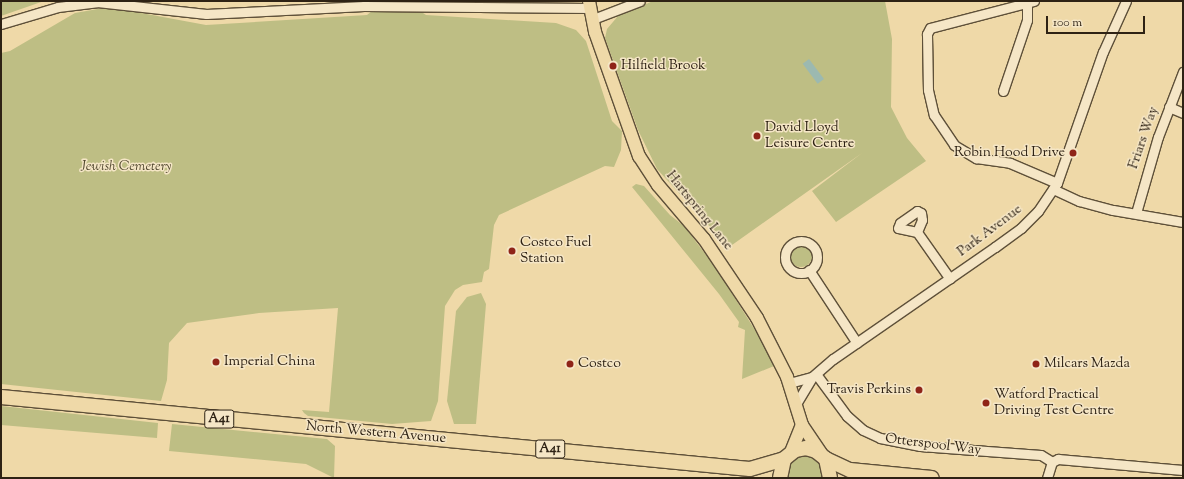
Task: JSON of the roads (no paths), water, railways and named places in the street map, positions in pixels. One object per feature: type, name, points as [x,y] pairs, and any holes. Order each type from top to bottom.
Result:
[{"type":"highway","name":"North Western Avenue","points":[[1,397],[750,469],[806,448],[823,456]]},
{"type":"highway","points":[[780,478],[788,455]]},
{"type":"highway","points":[[823,456],[830,478]]},
{"type":"highway","points":[[823,456],[850,470],[932,478]]},
{"type":"highway","name":"North Western Avenue","points":[[750,469],[763,478]]},
{"type":"main road","name":"Hartspring Lane","points":[[591,9],[628,131],[639,156],[658,185],[704,239],[731,277],[757,318],[790,383],[802,425],[823,456]]},
{"type":"main road","points":[[788,455],[802,425]]},
{"type":"street","points":[[1,24],[61,7],[98,2],[206,14],[364,6],[591,9],[640,1]]},
{"type":"street","name":"Park Avenue","points":[[796,404],[814,376],[857,343],[1021,228],[1038,212],[1055,186],[1103,52],[1126,1]]},
{"type":"street","points":[[1003,91],[1027,20],[1030,3],[930,28],[927,34],[930,104],[947,137],[965,153],[994,162],[1010,163],[1055,186],[1113,210],[1183,222]]},
{"type":"street","name":"Friars Way","points":[[1136,213],[1145,178],[1169,107],[1183,72]]},
{"type":"street","points":[[1169,107],[1183,113]]},
{"type":"street","points":[[917,232],[950,279]]},
{"type":"street","points":[[809,270],[857,343]]},
{"type":"street","name":"Park Avenue","points":[[790,383],[814,376]]},
{"type":"street","name":"Otterspool Way","points":[[814,376],[847,416],[863,430],[880,438],[920,446],[1041,455],[1052,462]]},
{"type":"street","points":[[1047,478],[1052,462],[1058,458],[1183,470]]},
{"type":"water","points":[[809,59],[824,79],[818,84],[803,64]]},
{"type":"place","name":"Hilfield Brook","points":[[613,66]]},
{"type":"place","name":"David Lloyd Leisure Centre","points":[[757,136]]},
{"type":"place","name":"Robin Hood Drive","points":[[1073,153]]},
{"type":"place","name":"Costco Fuel Station","points":[[512,251]]},
{"type":"place","name":"Imperial China","points":[[216,362]]},
{"type":"place","name":"Costco","points":[[570,364]]},
{"type":"place","name":"Milcars Mazda","points":[[1036,364]]},
{"type":"place","name":"Travis Perkins","points":[[919,390]]},
{"type":"place","name":"Watford Practical Driving Test Centre","points":[[986,403]]},
{"type":"park label","name":"Jewish Cemetery","points":[[126,167]]}]
